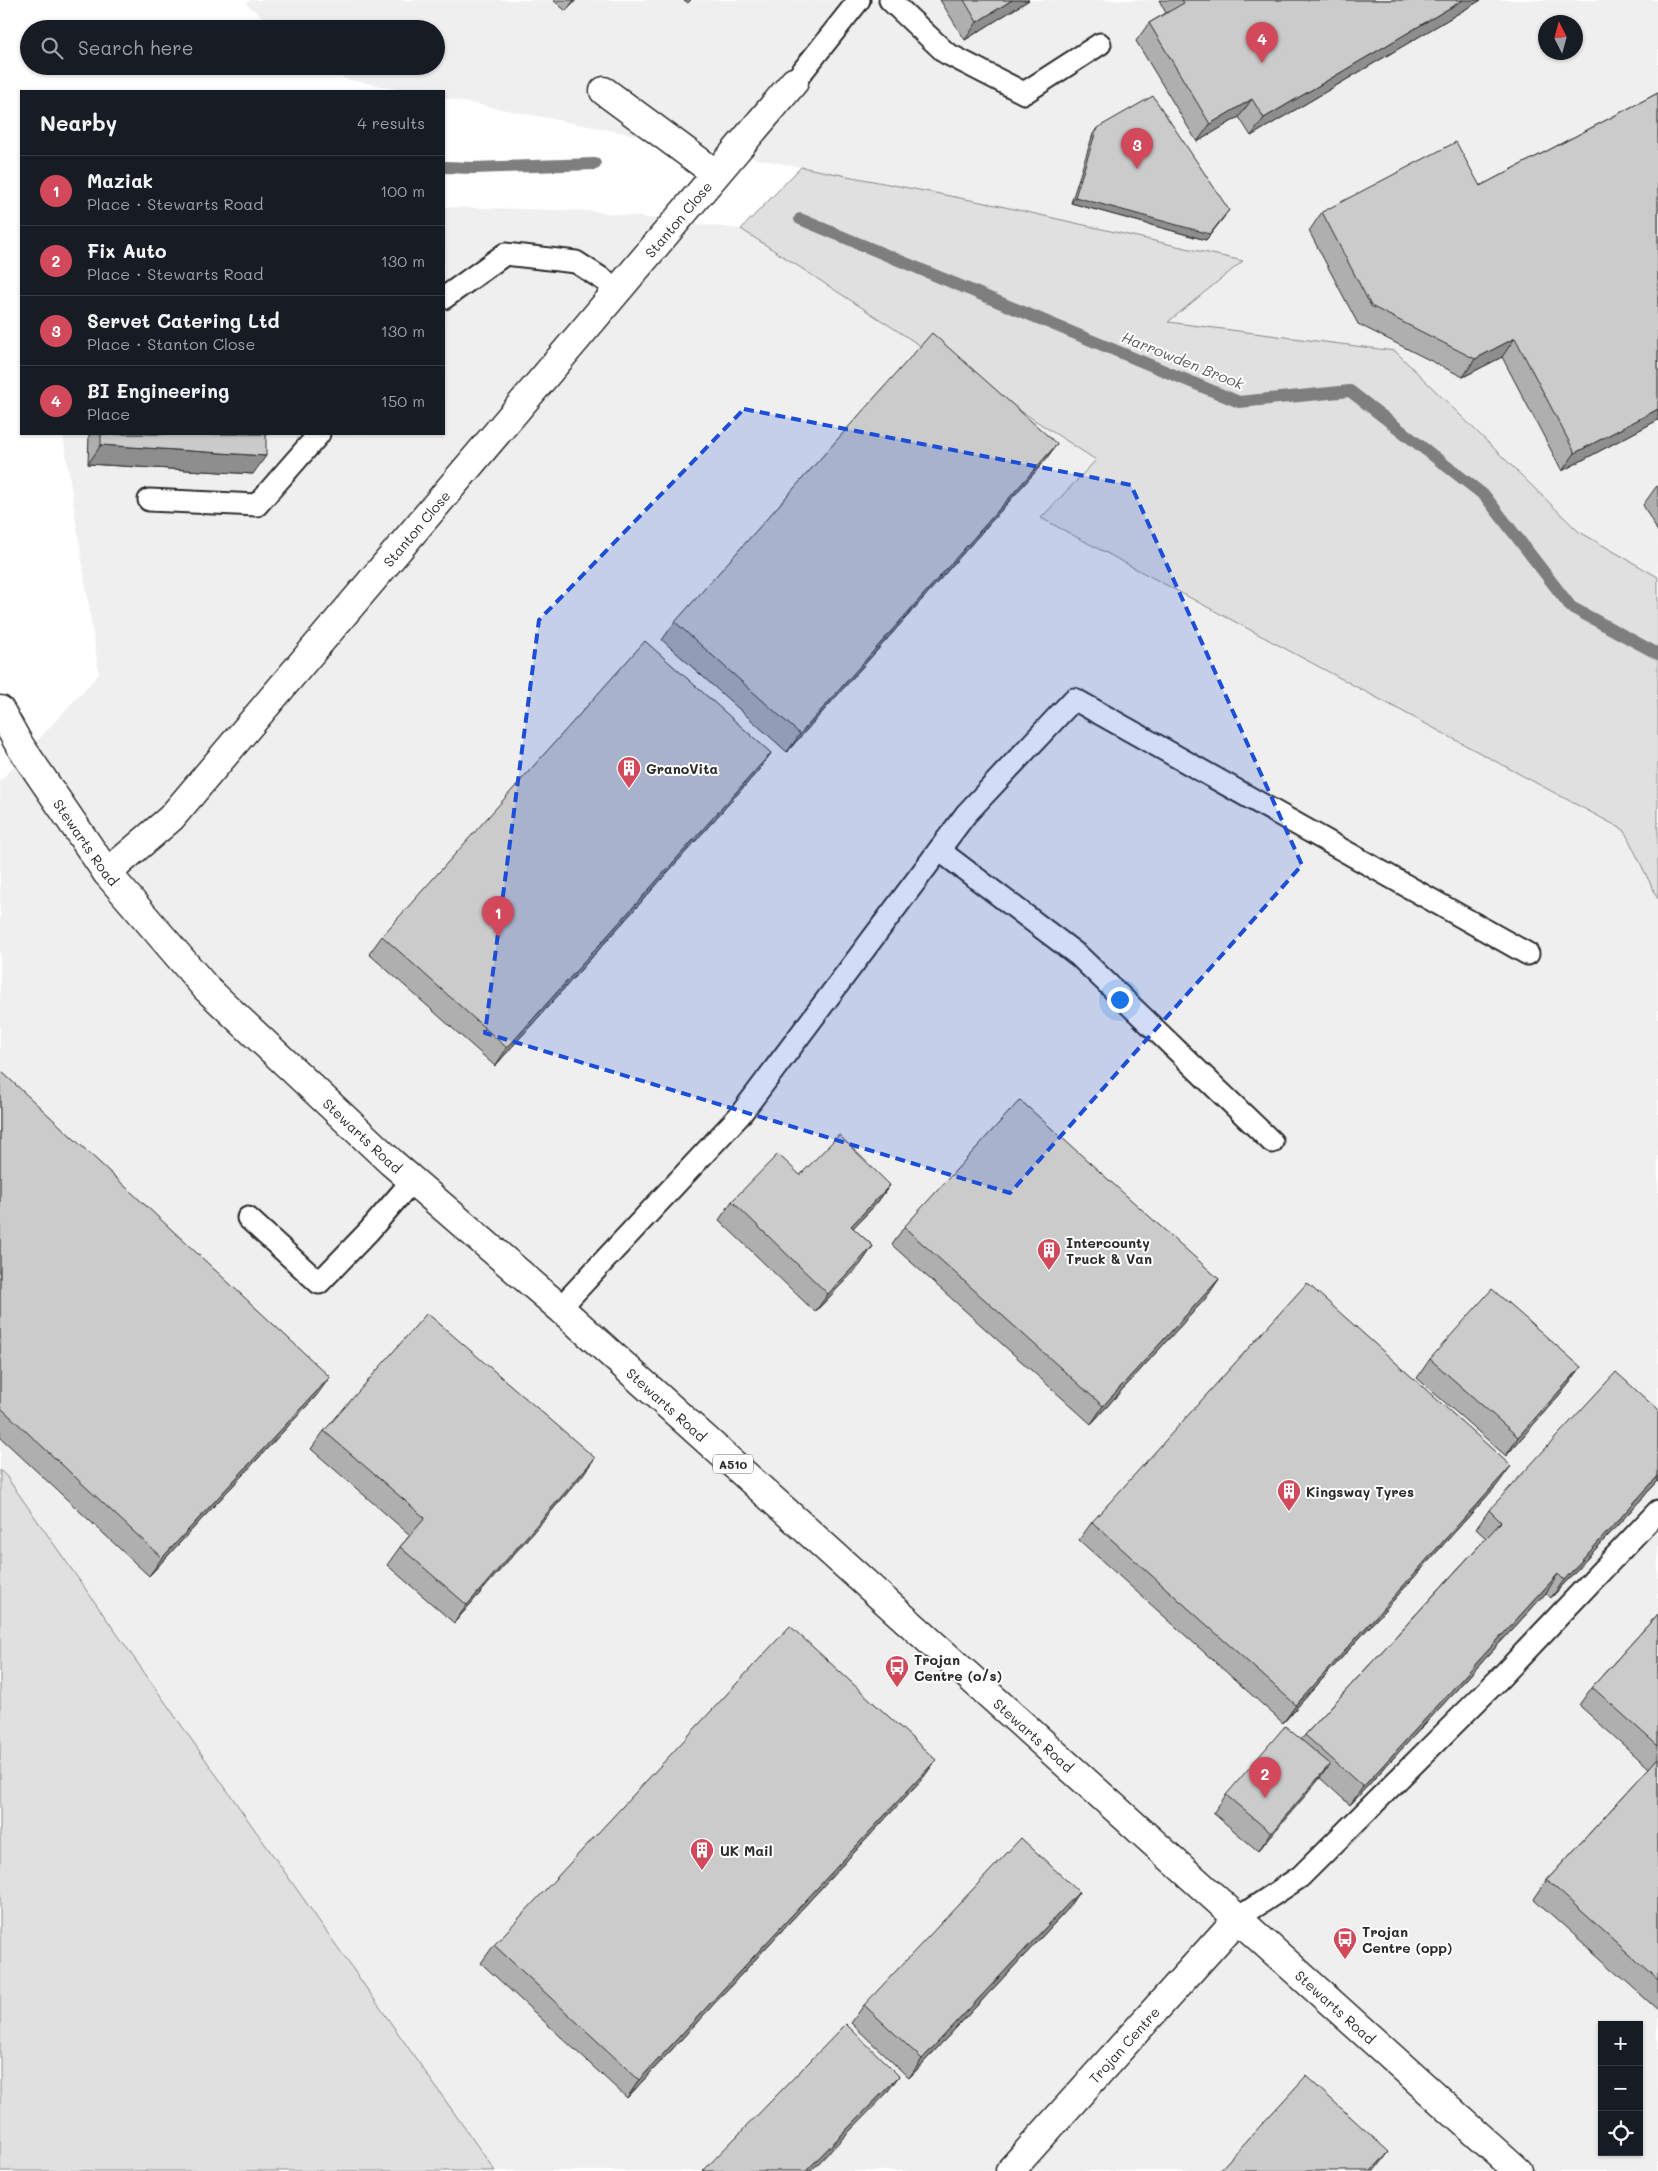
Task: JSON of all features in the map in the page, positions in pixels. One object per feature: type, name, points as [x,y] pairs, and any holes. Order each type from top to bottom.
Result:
[{"type":"main road","name":"Stanton Close","points":[[107,873],[171,818],[715,173],[794,82]]},
{"type":"main road","name":"Stanton Close","points":[[604,91],[715,173]]},
{"type":"main road","name":"Stewarts Road","points":[[0,710],[20,746],[107,873],[206,988],[412,1180],[560,1308],[1518,2171]]},
{"type":"main road","name":"Trojan Centre","points":[[1010,2171],[1238,1918]]},
{"type":"lane","points":[[794,82],[859,0]]},
{"type":"lane","points":[[890,0],[946,53],[1024,93],[1100,44]]},
{"type":"lane","points":[[445,297],[505,254],[576,262],[618,289]]},
{"type":"lane","points":[[149,500],[257,505],[318,435]]},
{"type":"lane","points":[[560,1308],[740,1115],[966,814],[1074,699],[1528,954]]},
{"type":"lane","points":[[939,850],[1079,956],[1272,1142]]},
{"type":"lane","points":[[248,1218],[319,1283],[369,1231],[412,1180]]},
{"type":"lane","points":[[1238,1918],[1300,1876],[1500,1678],[1658,1512]]},
{"type":"highlighted area","points":[[744,409],[1131,485],[1302,865],[1010,1193],[485,1033],[539,620]]},
{"type":"shaded area","points":[[250,0],[1658,0],[1658,577],[1578,531],[1395,351],[1168,322],[1243,261],[996,205],[445,98],[445,90],[403,90],[345,79],[340,75],[445,75],[445,20],[266,20],[246,4]]},
{"type":"shaded area","points":[[801,167],[996,205],[1243,261],[1168,322],[1395,351],[1578,531],[1658,577],[1658,899],[1624,830],[1041,518],[1096,460],[741,229]]},
{"type":"shaded area","points":[[445,207],[590,211],[741,229],[1096,460],[1042,518],[1624,830],[1658,899],[1658,2171],[495,2171],[0,1470],[0,781],[99,674],[63,435],[445,435]]},
{"type":"shaded area","points":[[0,1470],[6,1476],[495,2171],[0,2171]]},
{"type":"building","points":[[964,0],[1012,0],[977,22]]},
{"type":"building","points":[[1182,0],[1463,0],[1264,118],[1252,99],[1210,124],[1149,23],[1184,3]]},
{"type":"building","points":[[1658,93],[1658,409],[1575,453],[1515,338],[1475,359],[1371,306],[1322,212],[1456,142],[1480,186]]},
{"type":"building","points":[[1153,96],[1229,210],[1210,234],[1075,197],[1097,128]]},
{"type":"building","points":[[932,333],[1057,444],[800,734],[675,622]]},
{"type":"building","points":[[101,435],[266,435],[266,456],[101,445]]},
{"type":"building","points":[[645,641],[771,753],[507,1048],[382,936]]},
{"type":"building","points":[[0,1070],[330,1377],[162,1558],[0,1407]]},
{"type":"building","name":"Intercounty Truck & Van","points":[[1020,1100],[1219,1279],[1103,1406],[904,1227]]},
{"type":"building","points":[[839,1135],[890,1185],[851,1226],[873,1246],[828,1294],[732,1201],[778,1154],[800,1175]]},
{"type":"building","name":"Kingsway Tyres","points":[[1307,1283],[1511,1466],[1296,1705],[1092,1522]]},
{"type":"building","points":[[1492,1289],[1581,1367],[1518,1437],[1430,1359]]},
{"type":"building","points":[[427,1313],[595,1458],[467,1605],[400,1547],[425,1518],[324,1431]]},
{"type":"building","points":[[1616,1372],[1658,1410],[1658,1476],[1564,1580],[1558,1574],[1363,1787],[1305,1735],[1501,1522],[1489,1510]]},
{"type":"building","points":[[1658,1614],[1658,1746],[1592,1687]]},
{"type":"building","name":"UK Mail","points":[[790,1626],[936,1760],[639,2080],[494,1945]]},
{"type":"building","points":[[1285,1726],[1330,1764],[1271,1833],[1226,1795]]},
{"type":"building","points":[[1658,1758],[1658,1980],[1547,1880]]},
{"type":"building","points":[[1021,1838],[1079,1892],[922,2059],[864,2005]]},
{"type":"building","points":[[846,2024],[899,2076],[806,2171],[703,2171]]},
{"type":"building","points":[[1306,2076],[1389,2152],[1371,2171],[1219,2171]]},
{"type":"waterway","name":"Harrowden Brook","points":[[445,167],[474,168],[595,164]]},
{"type":"waterway","name":"Harrowden Brook","points":[[800,219],[1239,402],[1350,391],[1485,496],[1571,607],[1658,654]]},
{"type":"place","name":"BI Engineering","points":[[1262,63]]},
{"type":"place","name":"Servet Catering Ltd","points":[[1137,169]]},
{"type":"place","name":"GranoVita","points":[[629,789]]},
{"type":"place","name":"Maziak","points":[[498,937]]},
{"type":"place","name":"Intercounty Truck & Van","points":[[1049,1271]]},
{"type":"place","name":"Kingsway Tyres","points":[[1289,1512]]},
{"type":"place","name":"Trojan Centre (o/s)","points":[[897,1688]]},
{"type":"place","name":"Fix Auto","points":[[1265,1798]]},
{"type":"place","name":"UK Mail","points":[[702,1871]]},
{"type":"place","name":"Trojan Centre (opp)","points":[[1345,1960]]}]
